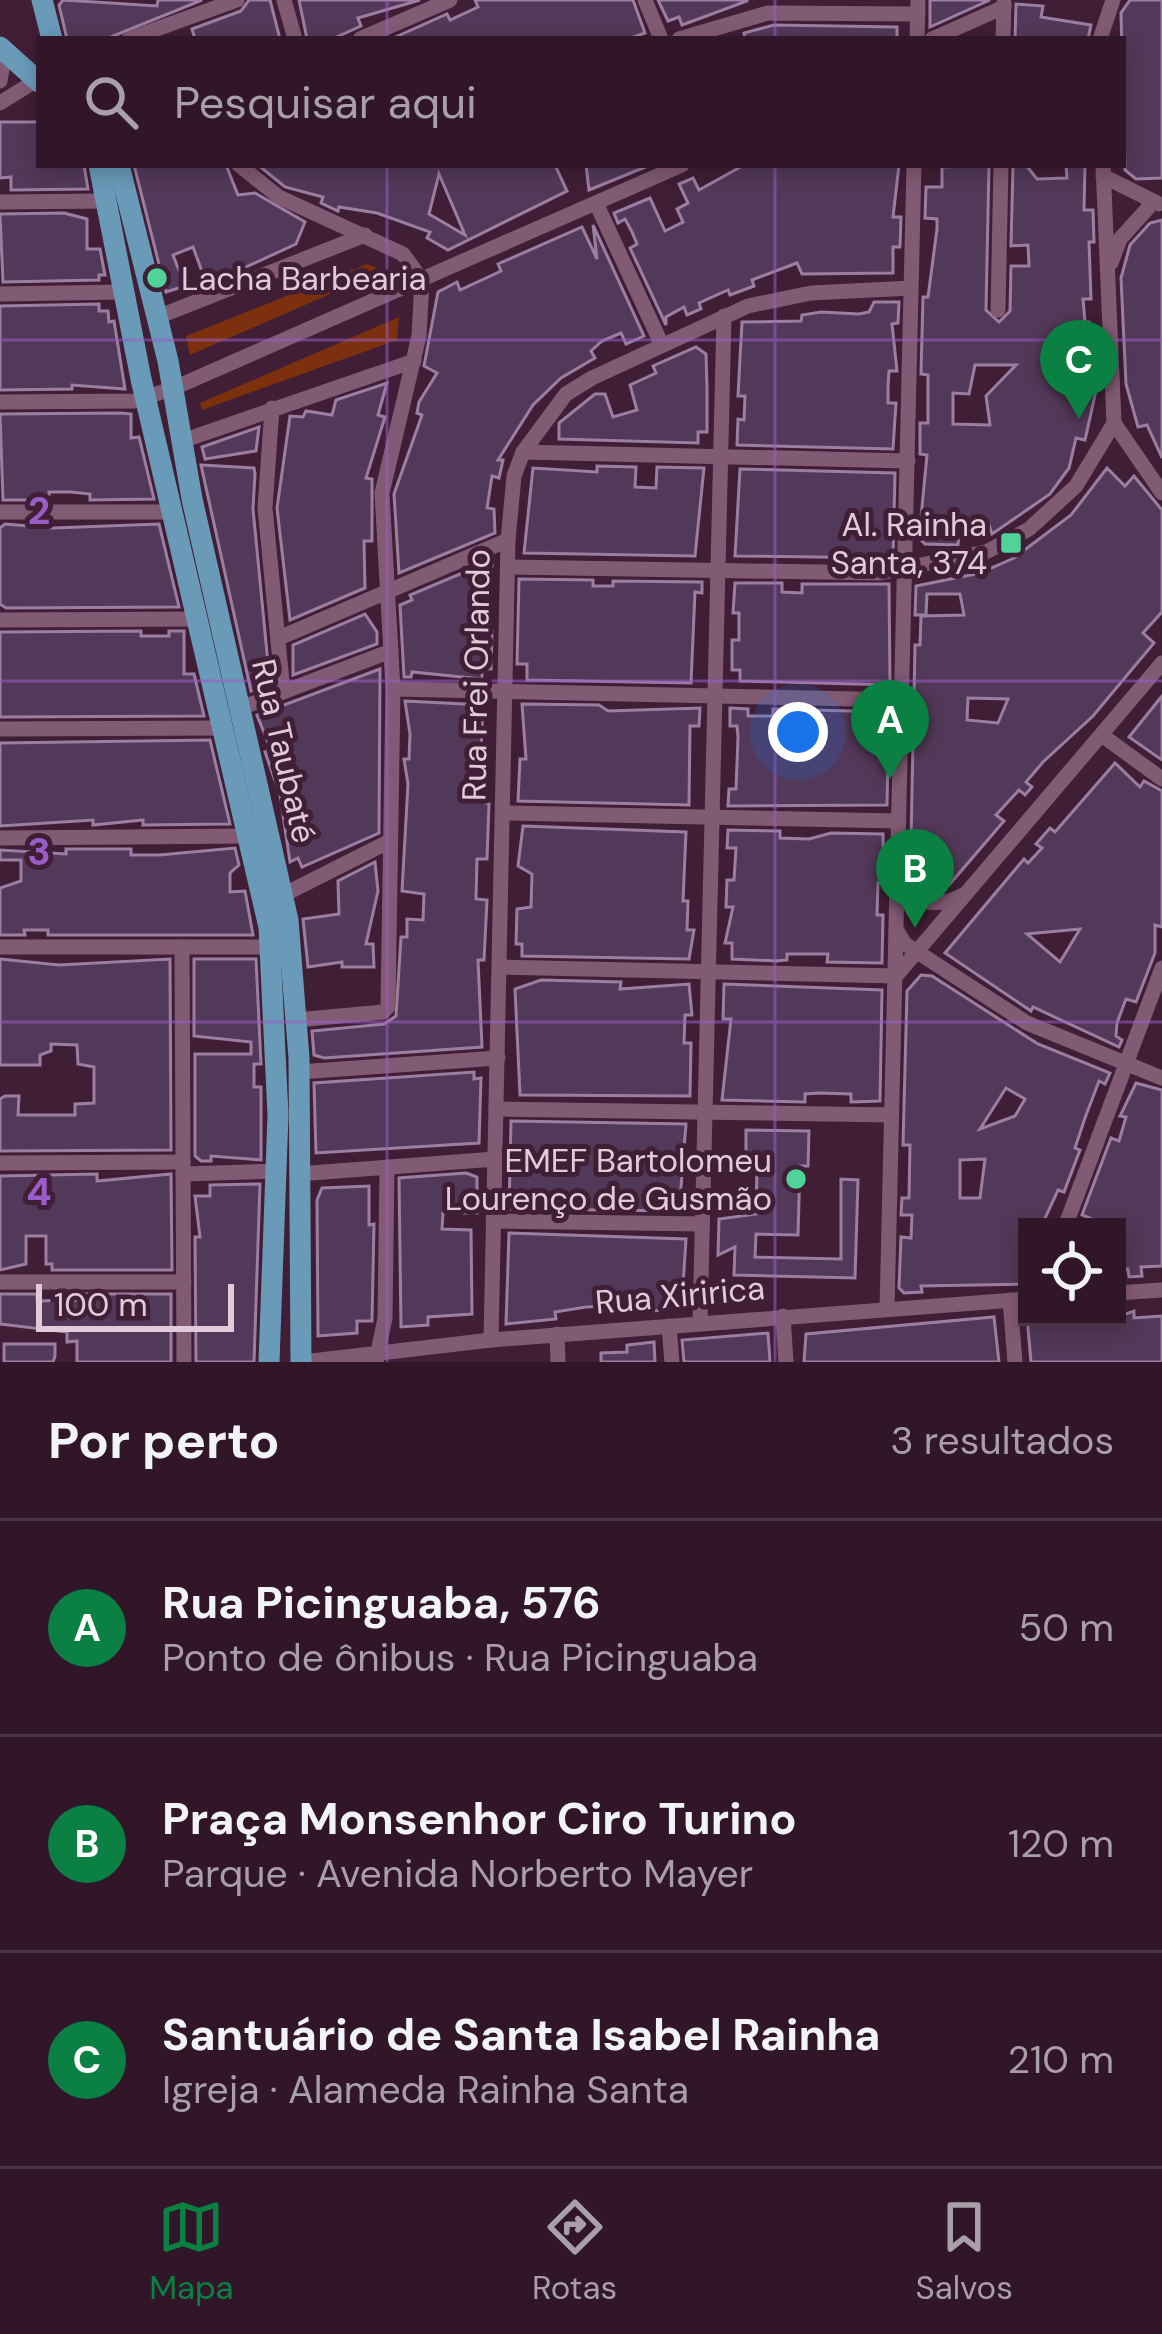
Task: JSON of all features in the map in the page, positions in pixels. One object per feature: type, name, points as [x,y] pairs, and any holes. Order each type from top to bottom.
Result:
[{"type":"main road","points":[[41,0],[51,36]]},
{"type":"main road","points":[[3,49],[36,78]]},
{"type":"main road","name":"Rua Taubaté","points":[[100,168],[146,397],[271,946],[298,1250],[302,1357]]},
{"type":"main road","name":"Rua Taubaté","points":[[120,168],[174,388],[295,962],[299,1072],[275,1244],[269,1362]]},
{"type":"main road","points":[[275,1244],[284,1232],[294,1237],[298,1250]]},
{"type":"street","points":[[163,33],[237,0]]},
{"type":"street","points":[[284,0],[294,36]]},
{"type":"street","points":[[367,36],[450,0]]},
{"type":"street","points":[[645,0],[660,36]]},
{"type":"street","points":[[1101,36],[1113,0]]},
{"type":"street","points":[[938,36],[1004,4],[1003,36]]},
{"type":"street","points":[[689,36],[768,13],[918,7]]},
{"type":"street","points":[[0,81],[3,49]]},
{"type":"street","points":[[0,103],[36,81]]},
{"type":"street","points":[[243,168],[279,197],[410,259],[422,280],[414,361],[382,494],[393,688],[387,1009],[296,1020]]},
{"type":"street","points":[[0,402],[111,403],[174,388],[674,168]]},
{"type":"street","points":[[887,1309],[914,168]]},
{"type":"street","points":[[998,310],[1001,168]]},
{"type":"street","points":[[1103,171],[1156,205]]},
{"type":"street","points":[[1103,171],[1114,422],[1162,493]]},
{"type":"street","points":[[0,202],[106,201]]},
{"type":"street","points":[[596,203],[661,343]]},
{"type":"street","points":[[1105,210],[1120,222],[1156,205]]},
{"type":"street","points":[[1107,278],[1120,239],[1156,205]]},
{"type":"street","points":[[155,318],[365,235]]},
{"type":"street","name":"Rua Frei Orlando","points":[[491,1340],[508,540],[514,476],[523,452],[566,394],[661,343],[724,316],[811,293],[911,288]]},
{"type":"street","points":[[0,293],[124,292]]},
{"type":"street","points":[[700,1323],[724,316]]},
{"type":"street","points":[[182,441],[414,361]]},
{"type":"street","points":[[272,408],[265,508],[283,692]]},
{"type":"street","points":[[508,567],[905,570],[986,552],[1029,529],[1076,486],[1114,422]]},
{"type":"street","points":[[523,452],[908,461]]},
{"type":"street","points":[[0,512],[174,512]]},
{"type":"street","points":[[279,638],[508,540]]},
{"type":"street","points":[[0,620],[200,619]]},
{"type":"street","points":[[241,708],[391,651]]},
{"type":"street","points":[[500,967],[896,976],[1162,663]]},
{"type":"street","points":[[393,688],[901,700]]},
{"type":"street","points":[[0,729],[225,728]]},
{"type":"street","points":[[1103,736],[1162,779]]},
{"type":"street","points":[[504,813],[898,821]]},
{"type":"street","points":[[0,838],[249,836]]},
{"type":"street","points":[[283,895],[390,841]]},
{"type":"street","points":[[897,877],[912,895],[934,904],[971,891]]},
{"type":"street","points":[[895,927],[918,951],[1027,1023],[1162,1078]]},
{"type":"street","points":[[0,947],[271,946]]},
{"type":"street","points":[[182,947],[184,1362]]},
{"type":"street","points":[[1068,1218],[1162,968]]},
{"type":"street","points":[[299,1072],[498,1058]]},
{"type":"street","points":[[496,1108],[891,1115]]},
{"type":"street","points":[[0,1163],[288,1173],[495,1159]]},
{"type":"street","points":[[378,1356],[386,1318],[387,1167]]},
{"type":"street","points":[[493,1221],[702,1224]]},
{"type":"street","points":[[0,1282],[184,1282]]},
{"type":"street","points":[[1126,1292],[1162,1290]]},
{"type":"street","points":[[1015,1362],[1018,1300]]},
{"type":"street","name":"Rua Xiririca","points":[[302,1357],[378,1356],[557,1334],[1018,1300]]},
{"type":"street","points":[[783,1316],[786,1362]]},
{"type":"street","points":[[669,1326],[672,1362]]},
{"type":"street","points":[[557,1334],[558,1362]]},
{"type":"shaded area","points":[[367,264],[383,271],[190,355],[186,336]]},
{"type":"shaded area","points":[[399,317],[397,340],[202,410],[200,403]]},
{"type":"building","points":[[63,0],[157,6],[158,0],[202,0],[113,36],[66,36],[59,5]]},
{"type":"building","points":[[249,0],[270,0],[279,36],[194,36],[192,29],[241,11]]},
{"type":"building","points":[[299,0],[420,0],[358,18],[361,26],[339,36],[306,36]]},
{"type":"building","points":[[475,0],[633,0],[645,33],[398,36],[447,14],[450,20],[478,7]]},
{"type":"building","points":[[658,0],[747,1],[682,25],[679,17],[668,21]]},
{"type":"building","points":[[930,0],[990,0],[930,27]]},
{"type":"building","points":[[1130,0],[1162,0],[1162,178],[1136,179],[1125,170],[1126,36],[1122,36],[1121,13]]},
{"type":"building","points":[[1016,4],[1043,6],[1041,17],[1091,25],[1089,36],[1015,36]]},
{"type":"building","points":[[774,25],[897,27],[897,36],[744,33]]},
{"type":"building","points":[[0,122],[36,122],[36,168],[84,168],[88,189],[11,190],[11,177],[0,178]]},
{"type":"building","points":[[135,168],[227,168],[238,195],[255,193],[305,222],[296,244],[207,285],[193,247],[173,255],[185,286],[166,292]]},
{"type":"building","points":[[262,168],[556,168],[567,191],[448,250],[427,238],[430,232],[377,213],[339,207],[338,211],[321,203],[323,197],[285,187]],"holes":[[[439,174],[465,235],[429,214]]]},
{"type":"building","points":[[586,168],[643,168],[589,190]]},
{"type":"building","points":[[739,168],[899,168],[893,217],[901,217],[900,247],[893,247],[893,273],[802,274],[797,263],[752,280],[754,286],[730,295],[728,290],[699,303],[701,309],[687,315],[684,307],[666,317],[666,325],[630,248],[637,244],[632,232],[625,219],[618,223],[614,213],[650,198],[665,231],[683,222],[677,209],[688,203],[679,184],[693,178],[699,190]]},
{"type":"building","points":[[942,168],[989,168],[986,310],[999,322],[1010,311],[1011,266],[1029,266],[1028,245],[1011,246],[1013,168],[1028,168],[1037,179],[1067,178],[1066,168],[1085,168],[1084,210],[1093,210],[1091,299],[1083,299],[1090,341],[1098,341],[1097,386],[1085,440],[1076,438],[1069,468],[1050,494],[992,534],[989,525],[959,533],[958,545],[925,544],[919,538],[927,455],[920,454],[920,423],[928,423],[928,375],[921,374],[923,297],[928,297],[937,229],[937,219],[925,218],[926,187],[942,187]],"holes":[[[975,365],[1016,365],[986,396],[990,425],[953,424],[953,393],[969,394]]]},
{"type":"building","points":[[64,213],[87,219],[87,249],[100,249],[105,275],[99,275],[99,280],[3,282],[0,214]]},
{"type":"building","points":[[1162,220],[1162,458],[1147,425],[1138,427],[1126,384],[1121,278],[1130,245],[1150,223]]},
{"type":"building","points":[[593,225],[644,336],[626,344],[621,333],[602,341],[591,351],[595,358],[561,378],[533,405],[498,460],[503,460],[499,478],[492,476],[487,508],[494,509],[495,533],[399,573],[394,494],[422,415],[417,413],[419,402],[437,373],[424,366],[438,292],[457,282],[460,290],[501,271],[498,264],[582,227],[597,259]]},
{"type":"building","points":[[874,302],[899,302],[898,323],[892,324],[897,371],[889,371],[888,387],[888,403],[896,403],[893,449],[737,445],[745,396],[738,396],[742,322],[801,321],[802,315],[821,312],[859,314],[869,312]]},
{"type":"building","points":[[99,304],[99,311],[108,311],[109,322],[114,321],[125,389],[72,385],[72,389],[0,390],[0,306]]},
{"type":"building","points":[[696,347],[706,354],[707,387],[707,432],[698,432],[698,443],[559,439],[559,423],[595,394],[605,394],[613,417],[637,410],[630,385],[656,373],[653,366]]},
{"type":"building","points":[[387,383],[378,415],[385,417],[366,478],[372,479],[372,541],[364,541],[365,588],[290,620],[277,508],[290,416],[303,417],[306,411],[332,415],[336,400]]},
{"type":"building","points":[[0,414],[131,414],[131,438],[139,437],[154,499],[90,500],[90,494],[49,492],[49,500],[3,500]]},
{"type":"building","points":[[259,427],[256,451],[205,459],[202,447]]},
{"type":"building","points":[[201,465],[254,468],[253,509],[270,684],[251,691]]},
{"type":"building","points":[[597,466],[636,467],[635,487],[656,488],[657,467],[704,468],[695,556],[524,553],[533,468],[597,472]]},
{"type":"building","points":[[1107,468],[1125,486],[1134,476],[1162,510],[1162,612],[1143,633],[1154,643],[1093,716],[1026,782],[1032,787],[1025,795],[1019,790],[996,815],[1004,821],[949,885],[941,878],[930,890],[909,872],[934,841],[911,841],[915,645],[920,645],[921,616],[964,615],[960,594],[927,594],[926,615],[915,615],[916,586],[980,573],[1014,558],[1071,515]],"holes":[[[968,698],[1008,699],[998,723],[967,720]]]},
{"type":"building","points":[[740,469],[895,473],[893,558],[735,556]]},
{"type":"building","points":[[5,524],[54,528],[159,524],[179,607],[6,608],[0,604],[0,528]]},
{"type":"building","points":[[493,560],[483,622],[486,631],[492,631],[491,669],[482,669],[482,679],[412,672],[411,677],[404,677],[400,605],[412,600],[410,595]]},
{"type":"building","points":[[519,579],[593,580],[593,586],[613,586],[613,581],[702,582],[702,593],[695,592],[691,683],[527,680],[527,664],[517,664]]},
{"type":"building","points":[[735,583],[782,583],[782,592],[802,593],[802,584],[889,584],[890,685],[740,681],[740,670],[732,670],[732,640],[739,640],[739,613],[733,613]]},
{"type":"building","points":[[365,614],[377,632],[377,644],[293,675],[293,645]]},
{"type":"building","points":[[141,631],[141,636],[169,636],[169,631],[184,631],[184,674],[194,674],[204,716],[0,717],[0,632]]},
{"type":"building","points":[[380,669],[379,833],[302,867],[298,858],[290,862],[280,795],[265,752],[271,750],[257,715]]},
{"type":"building","points":[[1162,696],[1162,760],[1129,737]]},
{"type":"building","points":[[405,701],[483,705],[479,800],[489,804],[487,859],[477,859],[476,899],[487,900],[484,960],[478,960],[482,1047],[324,1058],[314,1055],[312,1031],[384,1024],[396,1016],[401,937],[407,937],[407,919],[423,920],[424,894],[402,891],[408,784],[404,759],[409,759],[410,734]]},
{"type":"building","points":[[522,704],[599,705],[608,711],[700,708],[699,726],[690,726],[689,805],[518,801],[520,759],[526,759]]},
{"type":"building","points":[[730,708],[748,709],[748,716],[773,716],[773,709],[889,712],[887,805],[728,806],[729,789],[736,789],[738,737],[737,726],[730,726]]},
{"type":"building","points":[[210,740],[230,824],[143,825],[143,820],[93,825],[93,820],[0,826],[0,743]]},
{"type":"building","points":[[1115,763],[1140,787],[1144,781],[1162,791],[1162,927],[1155,925],[1155,953],[1136,1002],[1126,999],[1117,1023],[1119,1047],[1033,1007],[1031,1011],[945,953],[1024,859],[1028,863],[1042,848],[1036,844],[1050,828],[1055,832]],"holes":[[[1080,929],[1060,962],[1027,934]]]},
{"type":"building","points":[[523,826],[686,832],[683,901],[688,901],[687,930],[694,930],[689,959],[522,956],[522,944],[516,944],[517,909],[531,907],[532,874],[518,866]]},
{"type":"building","points":[[728,830],[780,831],[780,838],[809,839],[831,833],[883,834],[884,883],[878,883],[877,915],[883,915],[882,963],[827,962],[828,954],[787,954],[787,960],[776,961],[732,959],[732,943],[725,943],[733,907],[726,907],[736,848],[727,848]]},
{"type":"building","points":[[235,848],[239,865],[230,873],[230,892],[245,891],[253,935],[48,935],[48,930],[24,930],[25,935],[0,935],[0,888],[21,881],[21,860],[0,860],[0,850],[66,854],[66,849],[131,849],[131,855],[159,855]]},
{"type":"building","points":[[375,862],[378,891],[366,944],[373,944],[374,967],[342,967],[342,962],[308,967],[303,919],[339,914],[338,881]]},
{"type":"building","points":[[0,959],[59,965],[170,959],[171,1150],[0,1151],[0,1099],[19,1096],[18,1115],[75,1115],[75,1104],[94,1103],[94,1067],[78,1064],[77,1045],[51,1044],[51,1051],[40,1055],[40,1065],[0,1065]]},
{"type":"building","points":[[194,959],[256,959],[261,1064],[254,1064],[254,1087],[261,1087],[261,1160],[211,1156],[211,1161],[201,1161],[195,1156],[195,1054],[251,1054],[251,1042],[194,1036]]},
{"type":"building","points":[[921,975],[932,976],[1038,1044],[1110,1073],[1105,1084],[1099,1081],[1064,1192],[1058,1190],[1045,1218],[1018,1218],[1018,1284],[921,1286],[922,1292],[904,1293],[899,1288],[901,1237],[911,1238],[912,1215],[901,1215],[902,1198],[909,1198],[910,1145],[903,1145],[907,991]],"holes":[[[1006,1088],[1025,1099],[1015,1116],[980,1129]],[[985,1159],[980,1198],[960,1198],[960,1160]]]},
{"type":"building","points":[[541,980],[621,982],[620,989],[689,984],[692,1015],[685,1015],[684,1043],[691,1043],[690,1096],[520,1095],[515,989]]},
{"type":"building","points":[[724,984],[882,990],[880,1101],[851,1102],[851,1094],[819,1093],[805,1094],[805,1102],[722,1100],[731,1019],[723,1019]]},
{"type":"building","points":[[474,1072],[474,1079],[481,1078],[479,1143],[316,1153],[314,1083]]},
{"type":"building","points":[[1136,1083],[1162,1090],[1162,1266],[1141,1267],[1142,1276],[1129,1277],[1126,1269],[1126,1218],[1082,1215],[1111,1138],[1119,1141],[1126,1117],[1120,1116]]},
{"type":"building","points":[[511,1121],[686,1124],[680,1200],[687,1201],[687,1211],[509,1209]]},
{"type":"building","points":[[746,1130],[809,1131],[808,1166],[800,1166],[798,1235],[756,1234],[755,1257],[841,1259],[841,1179],[858,1180],[855,1278],[734,1275],[735,1247],[718,1255],[719,1219],[756,1214],[757,1166],[746,1165]]},
{"type":"building","points":[[466,1173],[477,1177],[477,1213],[443,1213],[442,1229],[471,1230],[472,1314],[428,1317],[428,1325],[401,1327],[399,1178]]},
{"type":"building","points":[[97,1174],[97,1181],[171,1174],[172,1270],[52,1270],[52,1264],[46,1264],[46,1236],[26,1236],[26,1264],[0,1270],[0,1176]]},
{"type":"building","points":[[260,1184],[254,1362],[196,1362],[195,1237],[200,1237],[195,1196],[210,1196],[210,1185]]},
{"type":"building","points":[[369,1186],[369,1225],[374,1224],[372,1321],[357,1321],[357,1333],[318,1336],[317,1200],[322,1188]]},
{"type":"building","points":[[509,1233],[686,1239],[682,1302],[667,1302],[667,1310],[651,1311],[651,1305],[586,1307],[555,1312],[556,1319],[506,1324]]},
{"type":"building","points":[[0,1294],[37,1294],[37,1301],[77,1300],[77,1294],[171,1294],[171,1362],[77,1362],[77,1341],[67,1342],[67,1332],[0,1324]]},
{"type":"building","points":[[1134,1311],[1134,1318],[1162,1316],[1162,1362],[1031,1362],[1028,1326],[1126,1326],[1126,1314]]},
{"type":"building","points":[[994,1317],[999,1362],[804,1362],[806,1334]]},
{"type":"building","points":[[768,1333],[770,1362],[684,1362],[682,1340]]},
{"type":"building","points":[[654,1342],[655,1362],[601,1362],[601,1353],[627,1352],[627,1345]]},
{"type":"building","points":[[4,1344],[55,1344],[55,1356],[53,1362],[4,1362]]},
{"type":"place","name":"Lacha Barbearia","points":[[157,278]]},
{"type":"place","name":"Santuário de Santa Isabel Rainha","points":[[1079,419]]},
{"type":"place","name":"Al. Rainha Santa, 374","points":[[1011,543]]},
{"type":"place","name":"Rua Picinguaba, 576","points":[[890,779]]},
{"type":"place","name":"Praça Monsenhor Ciro Turino","points":[[915,928]]},
{"type":"place","name":"EMEF Bartolomeu Lourenço de Gusmão","points":[[796,1179]]}]
